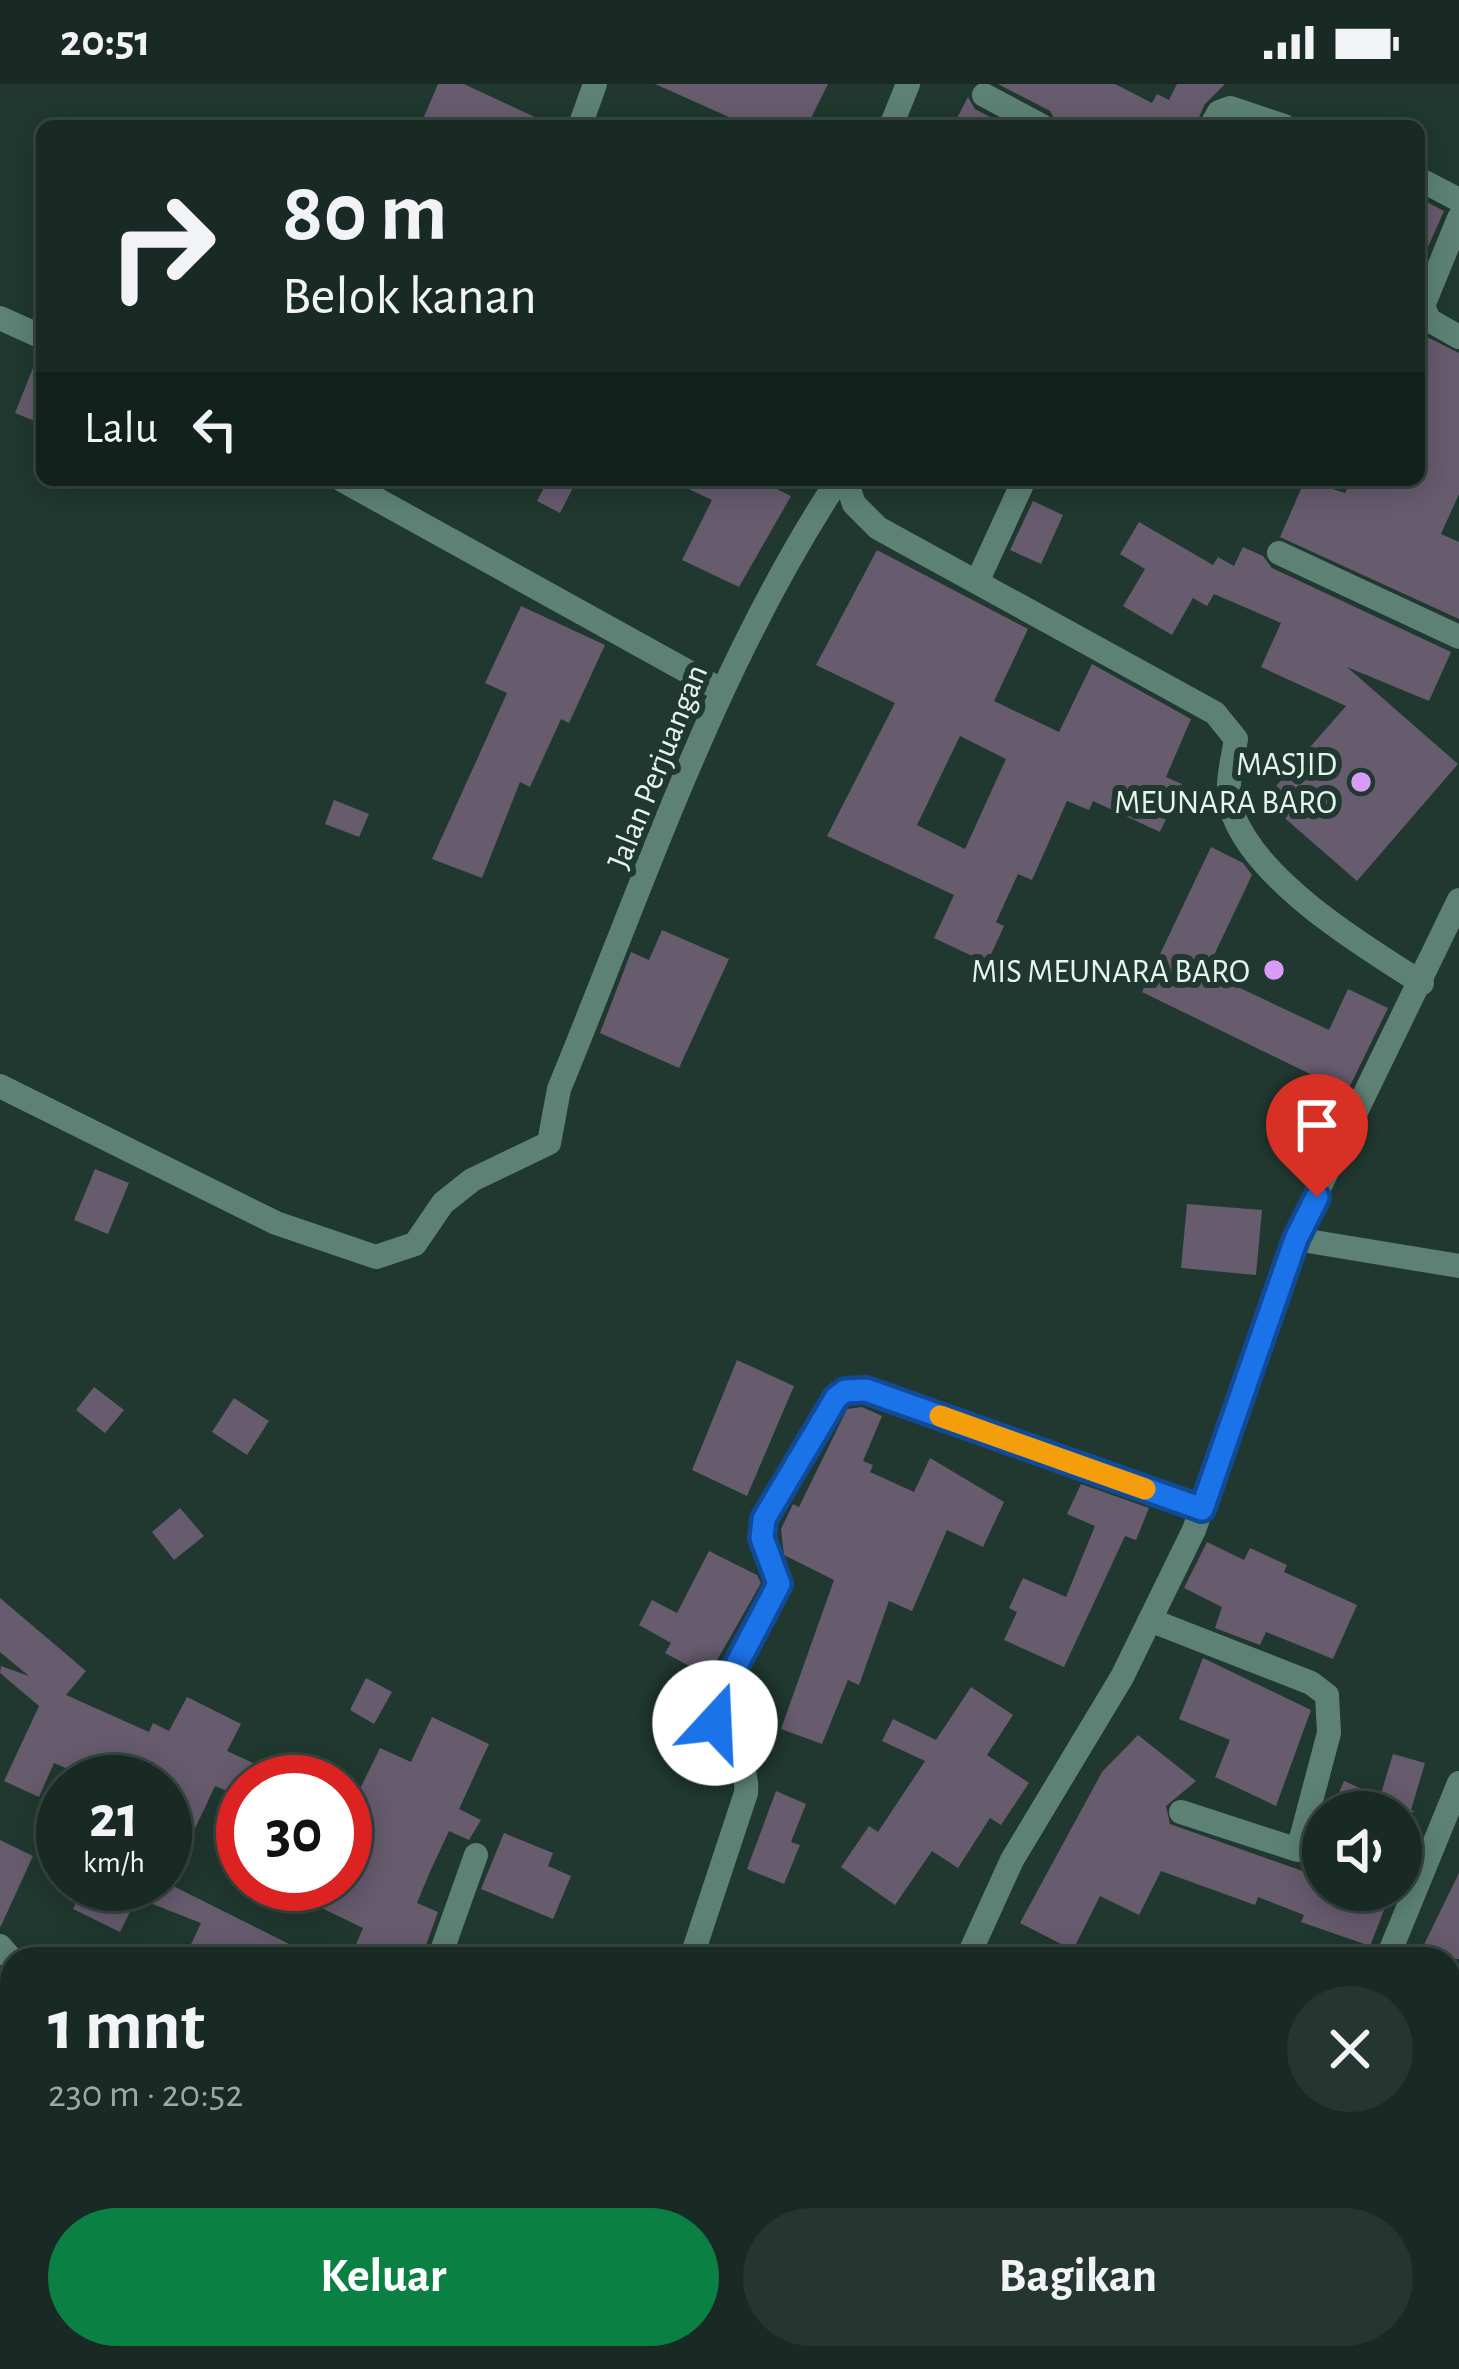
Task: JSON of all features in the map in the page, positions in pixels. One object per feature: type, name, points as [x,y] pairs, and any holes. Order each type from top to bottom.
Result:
[{"type":"street","points":[[582,120],[595,84]]},
{"type":"street","points":[[894,120],[908,84]]},
{"type":"street","points":[[984,95],[1031,120]]},
{"type":"street","points":[[1214,120],[1230,108],[1266,120]]},
{"type":"street","points":[[1425,182],[1459,200]]},
{"type":"street","points":[[1425,300],[1459,218]]},
{"type":"street","points":[[1425,309],[1430,320],[1459,337]]},
{"type":"street","points":[[0,317],[36,335]]},
{"type":"street","points":[[353,486],[721,689]]},
{"type":"street","name":"Jalan Perjuangan","points":[[0,1086],[276,1222],[376,1257],[416,1244],[443,1203],[472,1180],[543,1151],[554,1132],[559,1089],[721,689],[801,536],[838,486]]},
{"type":"street","points":[[845,486],[854,504],[878,528],[1215,713],[1235,739],[1228,789],[1233,814],[1249,841],[1288,885],[1352,939],[1422,982]]},
{"type":"street","points":[[978,580],[1021,486]]},
{"type":"street","points":[[1279,554],[1459,637]]},
{"type":"street","points":[[973,1947],[1012,1859],[1122,1677],[1202,1509],[1299,1231],[1459,900]]},
{"type":"street","points":[[1299,1231],[1459,1266]]},
{"type":"street","points":[[695,1947],[746,1792],[744,1768],[715,1723],[717,1702],[779,1584],[762,1538],[764,1519],[836,1398],[845,1391],[866,1390],[1202,1509]]},
{"type":"street","points":[[1150,1619],[1311,1683],[1327,1695],[1329,1733],[1320,1791]]},
{"type":"street","points":[[1422,1849],[1459,1783]]},
{"type":"street","points":[[1181,1812],[1302,1849]]},
{"type":"street","points":[[443,1947],[476,1855]]},
{"type":"street","points":[[1391,1947],[1401,1911]]},
{"type":"building","points":[[438,84],[464,84],[541,120],[423,120]]},
{"type":"building","points":[[655,84],[828,84],[810,120],[736,120]]},
{"type":"building","points":[[998,84],[1115,84],[1152,103],[1157,94],[1169,100],[1177,84],[1225,84],[1205,104],[1198,120],[1055,120],[1050,111]]},
{"type":"building","points":[[968,97],[975,109],[996,120],[956,120]]},
{"type":"building","points":[[1425,201],[1444,211],[1425,254]]},
{"type":"building","points":[[1425,336],[1459,353],[1459,494],[1441,534],[1459,542],[1459,619],[1280,537],[1302,486],[1345,493],[1348,486],[1425,486]]},
{"type":"building","points":[[36,360],[36,422],[15,413]]},
{"type":"building","points":[[545,486],[574,486],[560,513],[537,501]]},
{"type":"building","points":[[683,486],[770,486],[791,496],[739,587],[682,560],[712,500]]},
{"type":"building","points":[[1033,501],[1063,515],[1041,564],[1010,550]]},
{"type":"building","points":[[1139,522],[1213,565],[1218,557],[1234,566],[1243,547],[1263,556],[1272,568],[1451,652],[1429,701],[1347,667],[1458,764],[1357,881],[1264,800],[1346,706],[1261,667],[1281,623],[1214,594],[1207,606],[1193,598],[1172,635],[1123,606],[1145,569],[1120,554]]},
{"type":"building","points":[[877,550],[1028,629],[994,701],[1059,732],[1092,664],[1191,719],[1166,777],[1182,784],[1160,832],[1093,801],[1089,810],[1067,801],[1032,880],[1018,874],[996,922],[1004,926],[987,963],[934,938],[954,895],[827,836],[895,703],[816,665]],"holes":[[[960,736],[1006,759],[965,849],[917,825]]]},
{"type":"building","points":[[521,606],[605,645],[569,723],[561,719],[530,787],[520,782],[482,878],[432,859],[507,693],[485,683]]},
{"type":"building","points":[[334,800],[369,814],[359,837],[325,824]]},
{"type":"building","points":[[1211,847],[1243,863],[1252,875],[1206,972],[1329,1030],[1348,989],[1388,1008],[1347,1092],[1142,992]]},
{"type":"building","points":[[662,930],[729,959],[679,1068],[600,1033],[631,952],[649,960]]},
{"type":"building","points":[[95,1169],[129,1183],[108,1234],[74,1220]]},
{"type":"building","points":[[1187,1204],[1262,1210],[1256,1275],[1181,1268]]},
{"type":"building","points":[[737,1360],[794,1386],[747,1496],[692,1470]]},
{"type":"building","points":[[94,1387],[124,1410],[105,1433],[76,1410]]},
{"type":"building","points":[[234,1398],[269,1421],[247,1455],[212,1432]]},
{"type":"building","points":[[862,1407],[882,1416],[863,1461],[873,1465],[870,1472],[914,1492],[930,1458],[1004,1502],[983,1547],[947,1530],[912,1611],[889,1601],[859,1685],[848,1680],[822,1744],[781,1729],[834,1580],[784,1555],[781,1529],[793,1504],[799,1507],[847,1409]]},
{"type":"building","points":[[1081,1484],[1149,1508],[1136,1540],[1125,1536],[1064,1667],[1004,1640],[1017,1612],[1009,1608],[1023,1578],[1066,1597],[1095,1526],[1067,1514]]},
{"type":"building","points":[[180,1508],[204,1536],[174,1560],[152,1532]]},
{"type":"building","points":[[1207,1542],[1244,1560],[1250,1548],[1287,1565],[1284,1572],[1357,1605],[1333,1659],[1266,1632],[1260,1645],[1215,1628],[1222,1607],[1184,1588]]},
{"type":"building","points":[[709,1551],[757,1575],[761,1583],[708,1676],[665,1653],[671,1643],[639,1625],[652,1600],[677,1613]]},
{"type":"building","points":[[0,1598],[86,1671],[66,1695],[149,1732],[153,1723],[169,1731],[187,1697],[241,1724],[227,1751],[236,1755],[216,1755],[216,1786],[192,1835],[192,1755],[36,1755],[36,1796],[4,1781],[39,1706],[0,1673],[1,1666],[29,1676],[0,1652]]},
{"type":"building","points":[[1203,1658],[1311,1710],[1276,1806],[1215,1777],[1230,1740],[1179,1719]]},
{"type":"building","points":[[366,1678],[392,1692],[374,1724],[350,1710]]},
{"type":"building","points":[[971,1687],[1013,1715],[987,1755],[1029,1783],[1001,1825],[990,1818],[958,1868],[932,1851],[895,1905],[841,1867],[869,1826],[878,1832],[925,1761],[882,1741],[893,1719],[936,1740]]},
{"type":"building","points":[[432,1717],[489,1744],[459,1809],[481,1820],[469,1840],[449,1831],[417,1903],[438,1912],[425,1947],[355,1947],[363,1928],[328,1911],[372,1911],[372,1764],[380,1748],[411,1762]]},
{"type":"building","points":[[1138,1735],[1196,1781],[1166,1806],[1170,1824],[1302,1871],[1302,1911],[1384,1911],[1370,1946],[1301,1922],[1304,1915],[1258,1897],[1255,1905],[1161,1871],[1139,1915],[1100,1896],[1074,1947],[1020,1923],[1102,1772]]},
{"type":"building","points":[[1393,1754],[1425,1763],[1417,1791],[1382,1791]]},
{"type":"building","points":[[1344,1781],[1366,1791],[1340,1791]]},
{"type":"building","points":[[776,1791],[806,1804],[791,1842],[800,1845],[784,1884],[747,1869]]},
{"type":"building","points":[[504,1833],[553,1853],[548,1866],[571,1876],[553,1919],[481,1889]]},
{"type":"building","points":[[0,1840],[33,1856],[0,1928]]},
{"type":"building","points":[[1459,1873],[1459,1947],[1423,1947]]},
{"type":"building","points":[[192,1896],[295,1947],[190,1947],[201,1923],[170,1911],[192,1911]]},
{"type":"building","points":[[77,1911],[130,1911],[120,1932]]},
{"type":"slow traffic","points":[[940,1416],[1145,1489]]},
{"type":"place","name":"MASJID MEUNARA BARO","points":[[1361,782]]},
{"type":"place","name":"MIS MEUNARA BARO","points":[[1274,970]]},
{"type":"route","points":[[715,1723],[717,1702],[779,1584],[762,1538],[764,1519],[836,1398],[845,1391],[866,1390],[1202,1509],[1296,1239],[1317,1197]]}]
